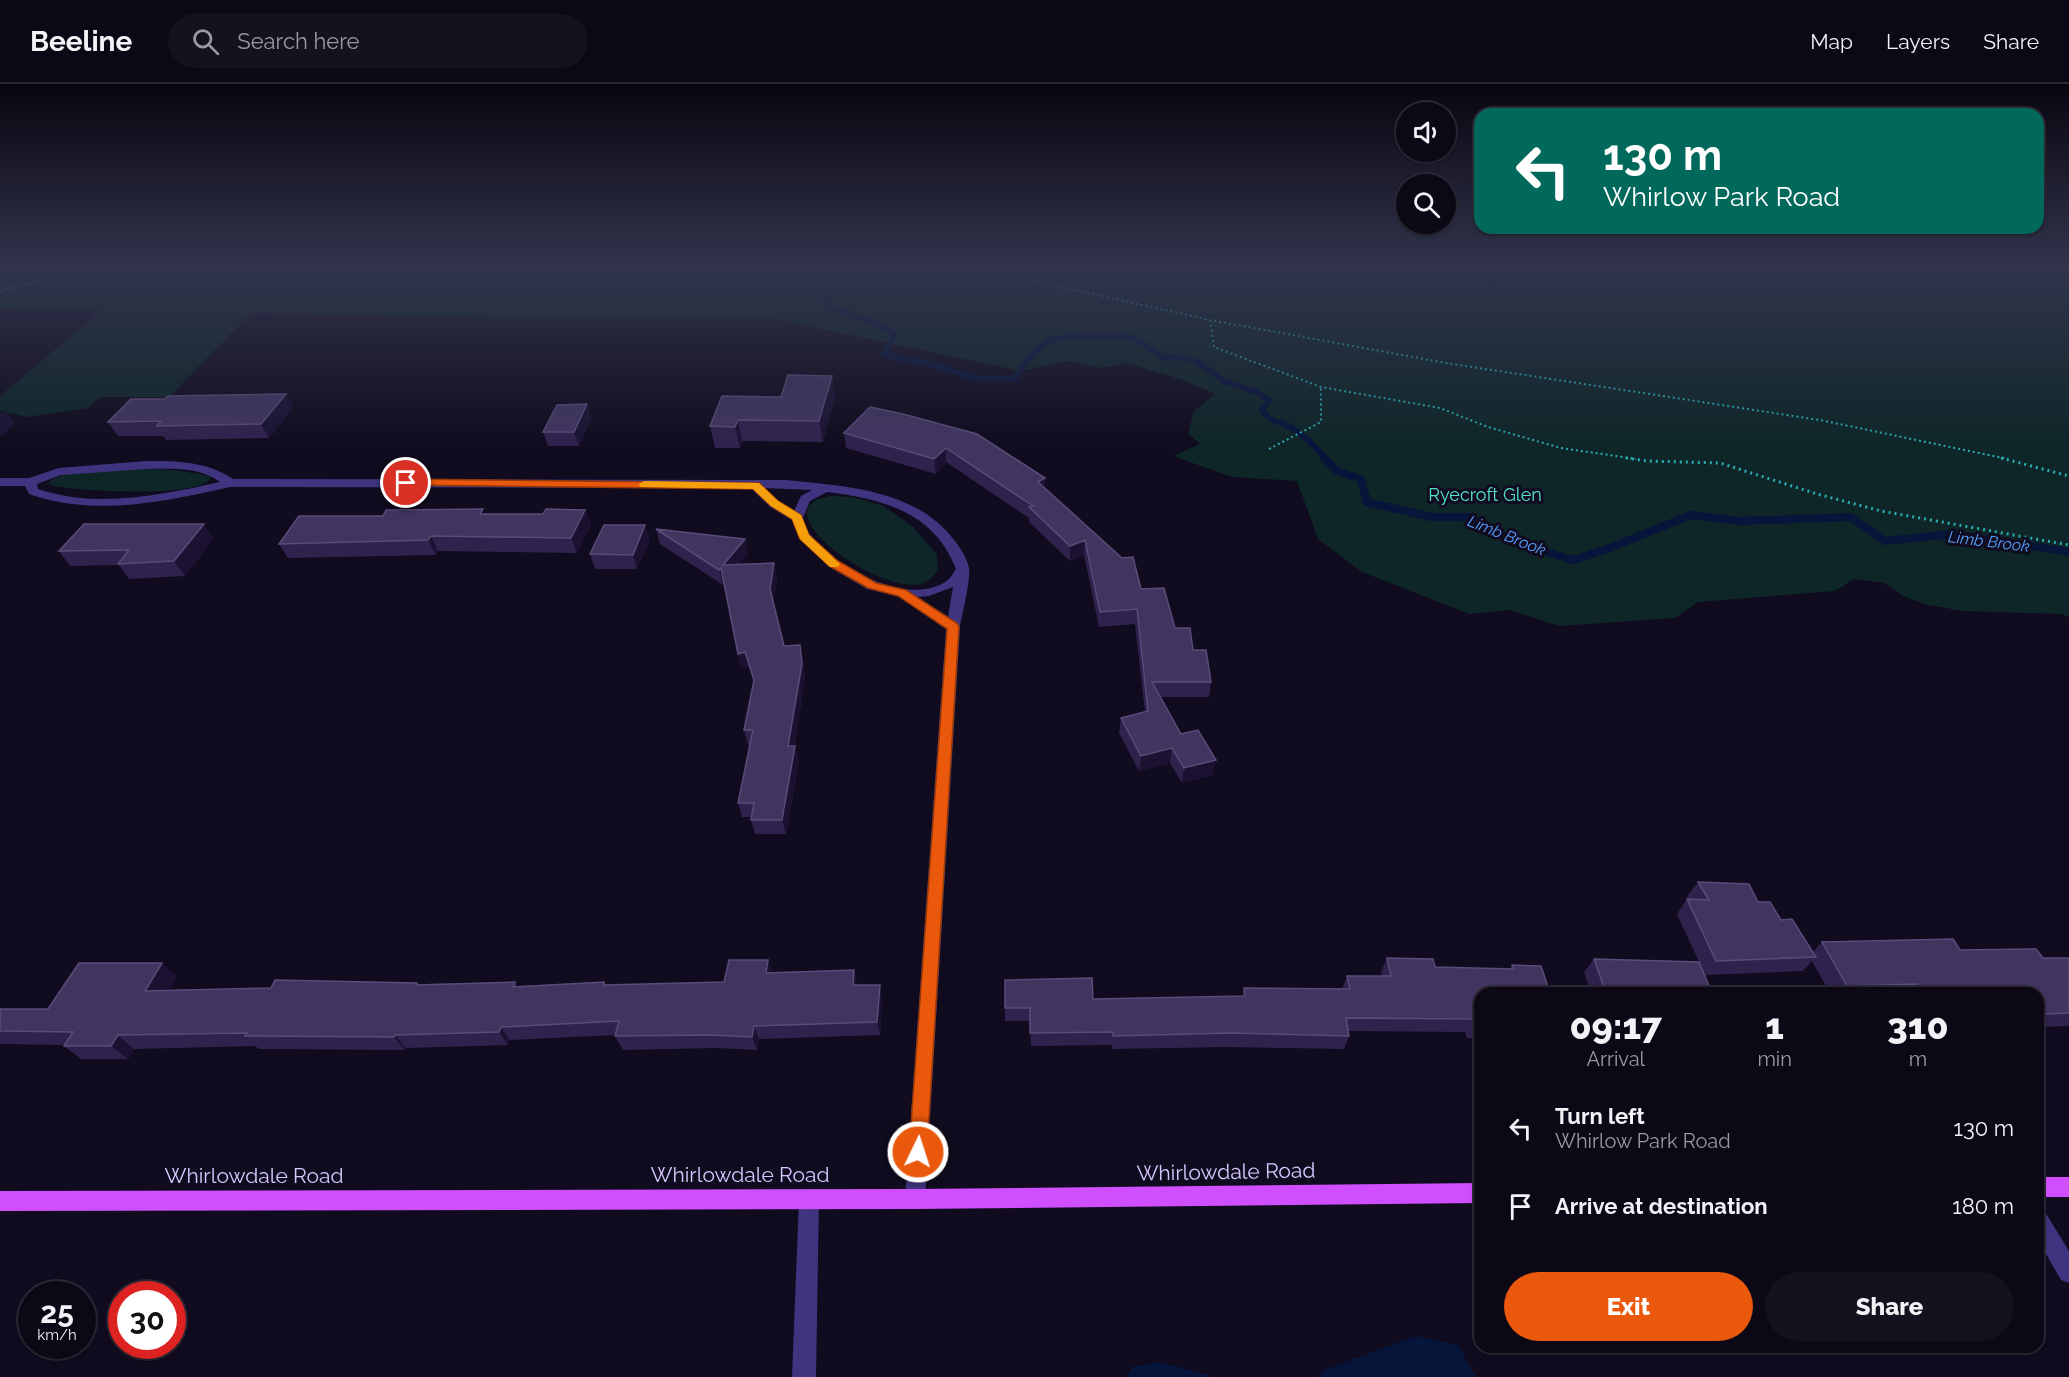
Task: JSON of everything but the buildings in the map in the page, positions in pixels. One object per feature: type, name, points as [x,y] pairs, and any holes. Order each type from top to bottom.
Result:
[{"type":"main road","points":[[2044,1187],[2069,1187]]},
{"type":"main road","name":"Whirlowdale Road","points":[[0,1201],[915,1199],[1474,1193]]},
{"type":"street","points":[[0,482],[30,482],[68,471],[184,465],[214,472],[230,483]]},
{"type":"street","points":[[30,482],[33,491],[49,499],[109,502],[160,498],[230,483],[756,486],[786,484],[856,491],[903,505],[939,529],[960,555],[963,569],[953,627],[915,1199]]},
{"type":"street","points":[[756,486],[774,504],[797,518],[804,536],[833,564],[872,586],[902,593],[929,592],[952,583],[963,569]]},
{"type":"street","points":[[797,518],[805,499],[825,488]]},
{"type":"street","points":[[902,593],[953,627]]},
{"type":"street","points":[[804,1377],[809,1199]]},
{"type":"street","points":[[2044,1229],[2069,1272]]},
{"type":"path","points":[[1211,328],[1214,347],[1321,387],[1440,408],[1488,427],[1561,448],[1647,461],[1720,463],[1816,494],[1881,511],[2069,545]]},
{"type":"path","points":[[1256,328],[1446,363],[1820,420],[2016,461],[2069,476]]},
{"type":"path","points":[[1269,449],[1321,422],[1321,387]]},
{"type":"green space","name":"Ryecroft Glen","points":[[80,328],[236,328],[169,397],[100,397],[88,408],[27,417],[0,411],[0,396]]},
{"type":"green space","name":"Ryecroft Glen","points":[[818,328],[2069,328],[2069,617],[2061,614],[1963,611],[1928,605],[1905,597],[1884,583],[1854,579],[1835,591],[1698,602],[1675,618],[1559,626],[1510,610],[1469,614],[1362,572],[1318,539],[1297,481],[1232,477],[1173,456],[1200,444],[1188,433],[1194,411],[1215,394],[1183,380],[1126,363],[1100,368],[1067,361],[1021,371]]},
{"type":"green space","points":[[175,470],[211,478],[201,485],[183,489],[135,492],[64,487],[50,485],[49,482],[57,477],[80,472]]},
{"type":"green space","points":[[831,496],[852,497],[884,506],[912,526],[937,554],[938,571],[924,583],[905,584],[882,578],[834,550],[816,533],[807,516],[811,504]]},
{"type":"water","points":[[1416,1336],[1458,1345],[1476,1377],[1318,1377],[1324,1370]]},
{"type":"water","points":[[1160,1362],[1210,1377],[1127,1377],[1132,1367]]},
{"type":"waterway","name":"Limb Brook","points":[[885,328],[894,334],[884,355],[926,363],[976,378],[1014,379],[1033,353],[1048,341],[1073,336],[1115,335],[1136,339],[1163,358],[1177,357],[1196,361],[1224,381],[1257,392],[1269,400],[1262,410],[1267,415],[1300,434],[1325,459]]},
{"type":"waterway","name":"Limb Brook","points":[[1325,459],[1337,471],[1361,479],[1367,502],[1431,517],[1470,517],[1517,543],[1573,560],[1607,549],[1691,515],[1740,521],[1851,517],[1885,541],[1952,534],[2069,552]]},
{"type":"slow traffic","points":[[644,484],[756,486],[774,504],[797,518],[804,536],[834,564]]},
{"type":"route","points":[[406,483],[756,486],[774,504],[797,518],[804,536],[833,564],[872,586],[902,593],[953,627],[918,1152]]}]
